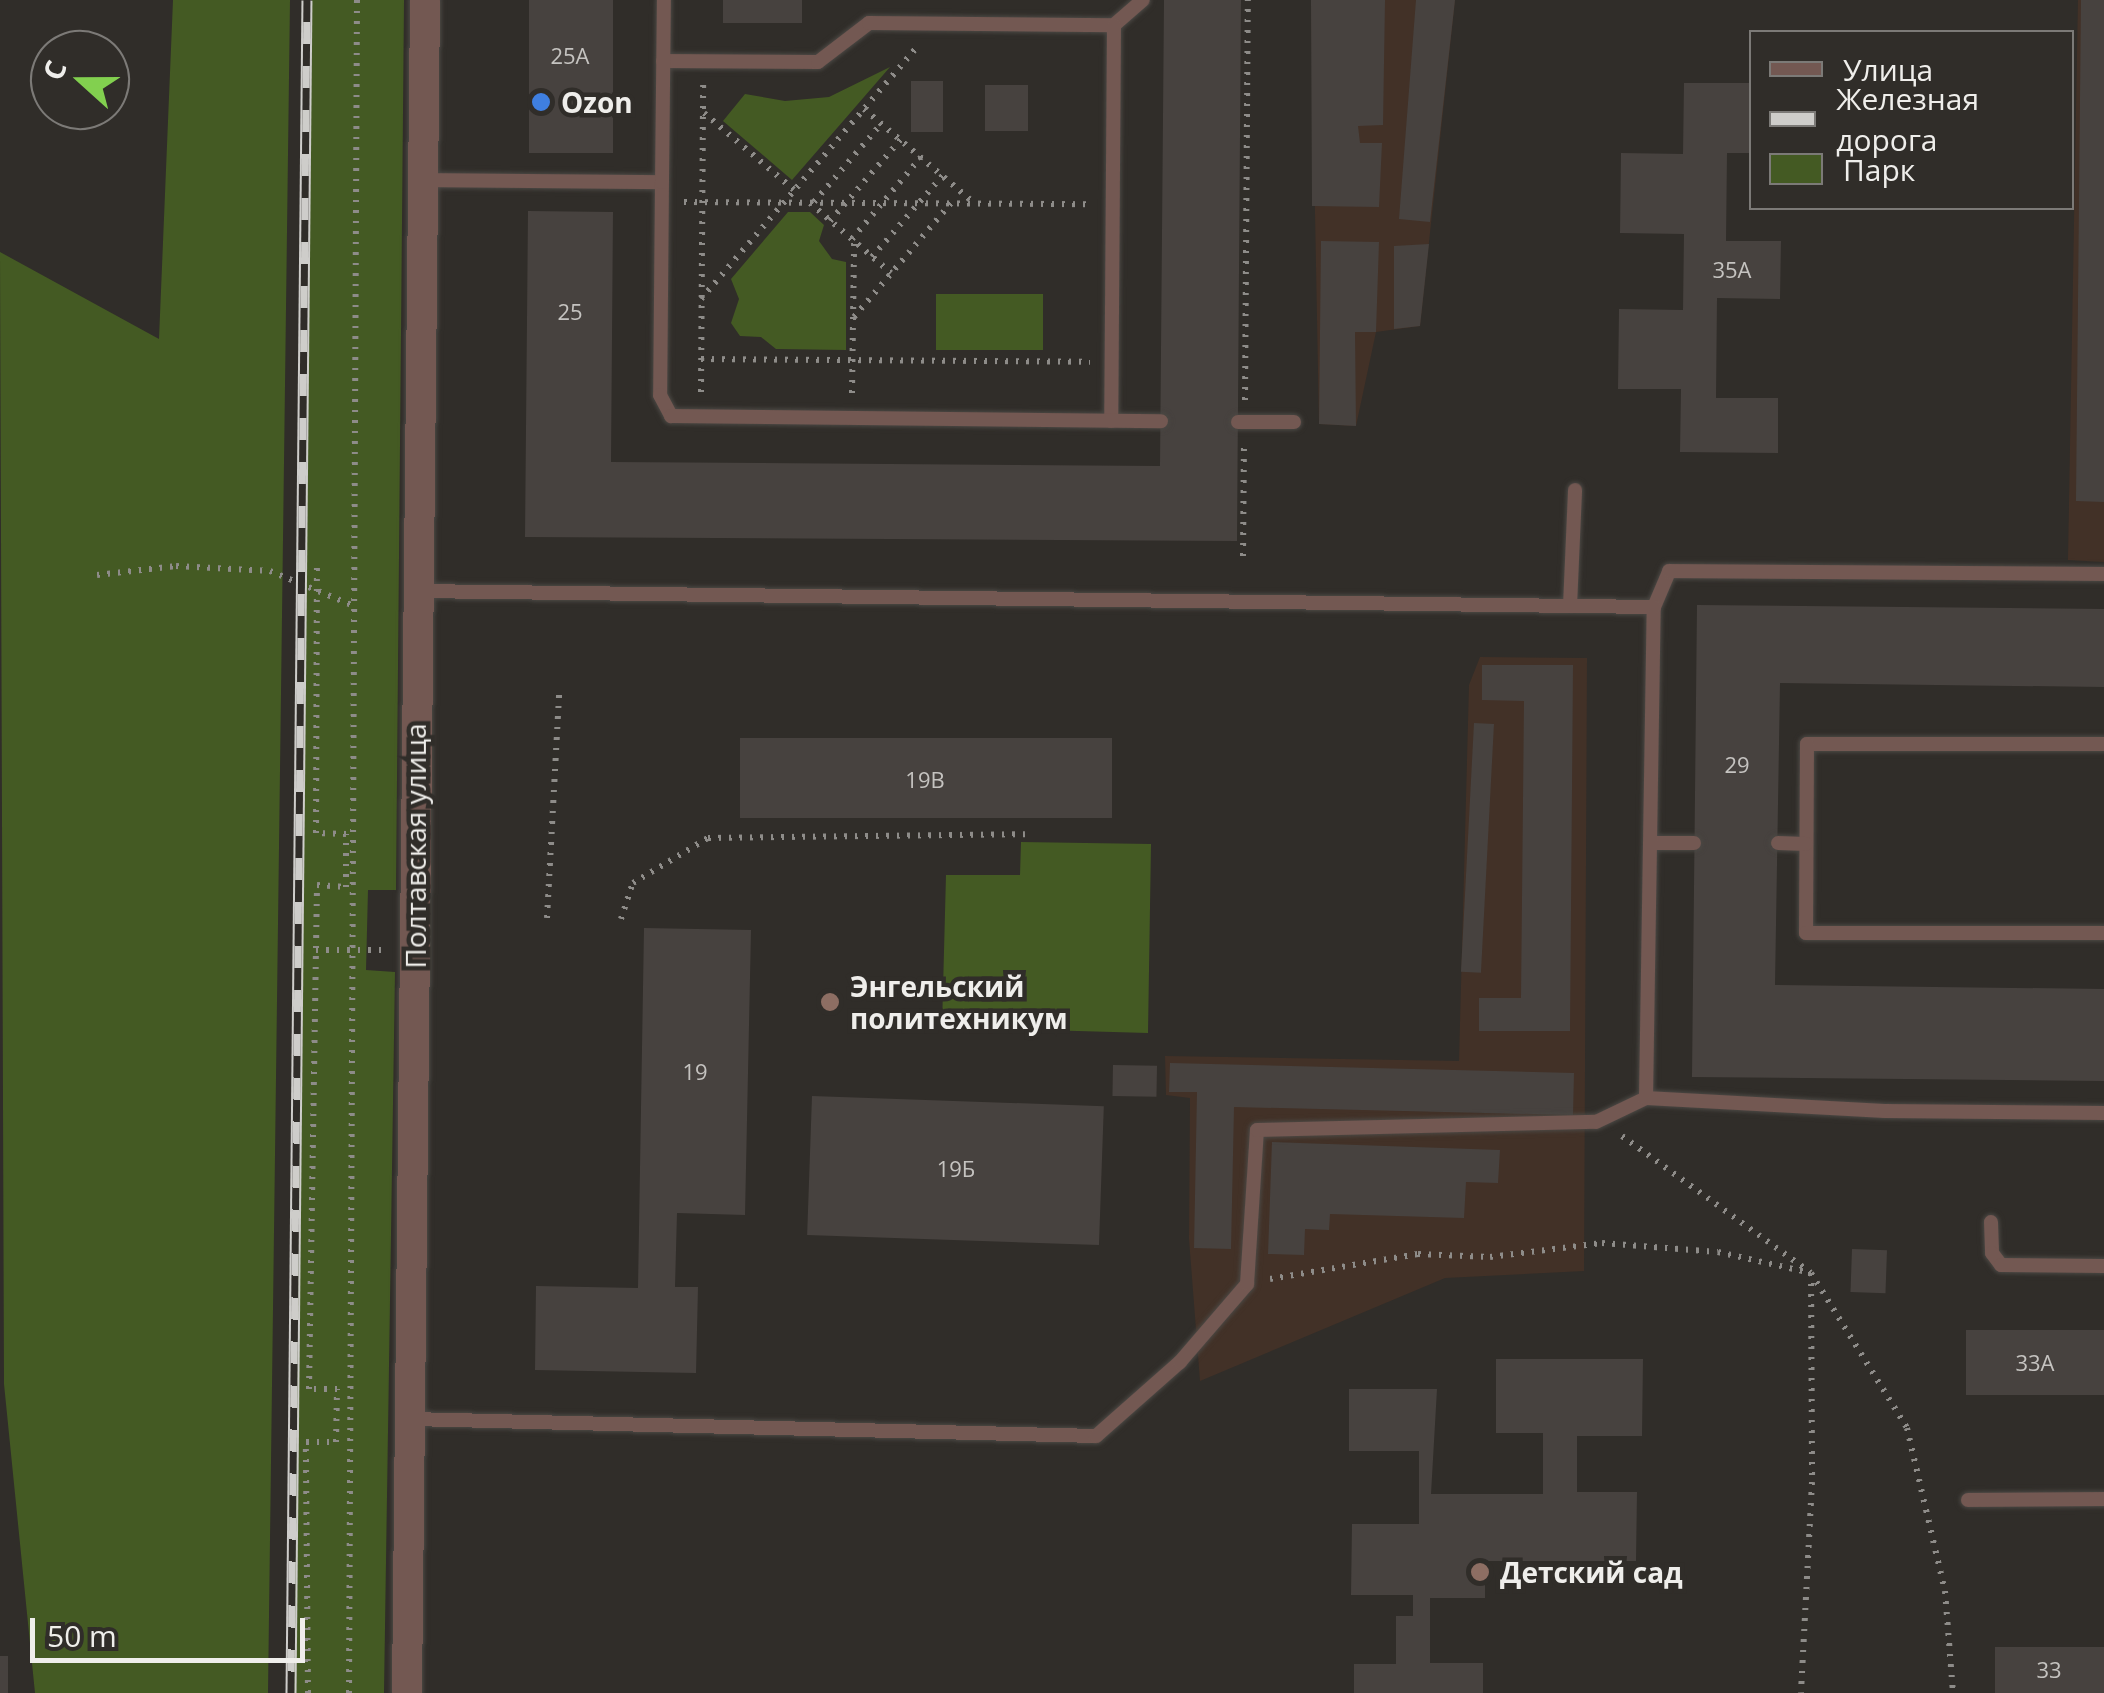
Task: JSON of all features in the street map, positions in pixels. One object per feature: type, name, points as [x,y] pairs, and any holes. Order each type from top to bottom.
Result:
[{"type":"street","name":"Полтавская улица","points":[[407,1693],[425,0]]},
{"type":"lane","points":[[664,0],[663,410],[671,416],[701,418],[1161,421]]},
{"type":"lane","points":[[663,61],[818,62],[869,23],[1114,25],[1143,0]]},
{"type":"lane","points":[[1111,421],[1114,25]]},
{"type":"lane","points":[[422,180],[662,182]]},
{"type":"lane","points":[[1241,422],[1294,422]]},
{"type":"lane","points":[[1570,606],[1575,490]]},
{"type":"lane","points":[[1646,1098],[1654,607],[1669,571],[2104,574]]},
{"type":"lane","points":[[417,590],[1654,607]]},
{"type":"lane","points":[[2104,744],[1807,744],[1806,844],[1806,933],[2104,933]]},
{"type":"lane","points":[[1650,843],[1694,843]]},
{"type":"lane","points":[[1778,844],[1806,844]]},
{"type":"lane","points":[[411,1419],[1096,1436],[1180,1362],[1247,1284],[1257,1130],[1596,1122],[1646,1098],[1885,1111],[2104,1113]]},
{"type":"lane","points":[[1992,1222],[1992,1252],[2001,1265],[2104,1266]]},
{"type":"lane","points":[[1968,1500],[2104,1498]]},
{"type":"path","points":[[349,1693],[357,0]]},
{"type":"path","points":[[1243,556],[1241,422],[1248,0]]},
{"type":"path","points":[[701,299],[937,24]]},
{"type":"path","points":[[701,418],[703,62]]},
{"type":"path","points":[[864,108],[975,204]]},
{"type":"path","points":[[703,112],[794,190]]},
{"type":"path","points":[[811,202],[882,124]]},
{"type":"path","points":[[830,221],[900,139]]},
{"type":"path","points":[[852,420],[853,240],[921,158]]},
{"type":"path","points":[[872,257],[942,176]]},
{"type":"path","points":[[662,202],[1113,204]]},
{"type":"path","points":[[811,202],[891,274]]},
{"type":"path","points":[[853,318],[951,203]]},
{"type":"path","points":[[701,359],[1112,362]]},
{"type":"path","points":[[308,1693],[306,1442],[336,1442],[337,1389],[308,1389],[317,886],[346,888],[346,834],[316,833],[317,562]]},
{"type":"path","points":[[97,575],[176,566],[270,571],[354,606]]},
{"type":"path","points":[[547,918],[559,694]]},
{"type":"path","points":[[621,919],[633,883],[708,838],[1025,834]]},
{"type":"path","points":[[316,950],[352,950]]},
{"type":"path","points":[[1596,1122],[1650,1151],[1810,1273],[1907,1428],[1945,1590],[1953,1693]]},
{"type":"path","points":[[1247,1284],[1418,1254],[1490,1257],[1602,1243],[1718,1252],[1810,1273]]},
{"type":"path","points":[[1801,1693],[1812,1482],[1810,1273]]},
{"type":"shaded area","points":[[1311,0],[1455,0],[1420,326],[1376,332],[1356,426],[1319,424]]},
{"type":"shaded area","points":[[2078,0],[2104,0],[2104,562],[2068,560]]},
{"type":"shaded area","points":[[1480,657],[1587,658],[1584,1271],[1445,1278],[1200,1381],[1189,1239],[1190,1098],[1166,1095],[1165,1056],[1459,1061],[1469,685]]},
{"type":"green space","points":[[173,0],[290,0],[268,1693],[35,1693],[4,1384],[0,252],[159,339]]},
{"type":"green space","points":[[312,0],[404,0],[396,890],[368,890],[366,970],[395,972],[384,1693],[294,1693]]},
{"type":"green space","points":[[890,67],[792,180],[723,121],[745,94],[785,101],[829,97]]},
{"type":"green space","points":[[788,212],[810,212],[824,225],[819,241],[832,259],[846,262],[846,350],[776,349],[761,337],[740,336],[731,323],[739,299],[731,279]]},
{"type":"green space","points":[[936,294],[1043,294],[1043,350],[936,350]]},
{"type":"green space","points":[[1021,842],[1151,844],[1148,1033],[942,1027],[946,875],[1020,875]]},
{"type":"building","points":[[529,0],[613,0],[613,153],[529,153]]},
{"type":"building","points":[[723,0],[802,0],[802,23],[723,23]]},
{"type":"building","points":[[1164,0],[1241,0],[1237,541],[525,537],[528,211],[613,212],[611,462],[1160,466]]},
{"type":"building","points":[[1311,0],[1385,0],[1383,125],[1358,126],[1360,143],[1382,143],[1379,207],[1312,206]]},
{"type":"building","points":[[1416,0],[1455,0],[1430,222],[1399,219]]},
{"type":"building","points":[[2081,0],[2104,0],[2104,502],[2076,501]]},
{"type":"building","points":[[911,81],[943,81],[943,132],[911,132]]},
{"type":"building","points":[[1684,83],[1749,83],[1749,153],[1727,153],[1726,241],[1781,241],[1780,299],[1717,298],[1716,398],[1778,398],[1778,453],[1680,452],[1681,389],[1618,389],[1619,309],[1683,310],[1684,234],[1620,233],[1621,153],[1683,154]]},
{"type":"building","points":[[985,85],[1028,85],[1028,131],[985,131]]},
{"type":"building","points":[[1321,241],[1379,242],[1376,332],[1355,332],[1356,426],[1319,424]]},
{"type":"building","points":[[1429,244],[1420,326],[1394,329],[1394,246]]},
{"type":"building","points":[[1697,605],[2104,609],[2104,687],[1780,683],[1775,985],[2104,989],[2104,1081],[1692,1077]]},
{"type":"building","points":[[1482,665],[1573,665],[1570,1031],[1479,1031],[1479,998],[1521,998],[1524,701],[1482,700]]},
{"type":"building","points":[[1474,723],[1494,724],[1481,973],[1461,972]]},
{"type":"building","points":[[740,738],[1112,738],[1112,818],[740,818]]},
{"type":"building","points":[[644,928],[751,930],[745,1215],[677,1213],[675,1287],[698,1287],[696,1373],[535,1370],[536,1286],[638,1288]]},
{"type":"building","points":[[1170,1063],[1574,1073],[1573,1115],[1234,1107],[1231,1249],[1194,1248],[1197,1092],[1169,1092]]},
{"type":"building","points":[[1113,1065],[1157,1066],[1156,1097],[1112,1096]]},
{"type":"building","points":[[812,1096],[1104,1106],[1099,1245],[807,1235]]},
{"type":"building","points":[[1272,1142],[1500,1150],[1498,1183],[1466,1182],[1464,1218],[1330,1214],[1329,1230],[1305,1229],[1304,1255],[1268,1254]]},
{"type":"building","points":[[1852,1249],[1887,1250],[1885,1293],[1850,1292]]},
{"type":"building","points":[[1966,1330],[2104,1330],[2104,1395],[1966,1395]]},
{"type":"building","points":[[1496,1359],[1643,1359],[1642,1436],[1577,1436],[1577,1492],[1637,1492],[1636,1561],[1485,1561],[1485,1598],[1430,1598],[1430,1663],[1483,1663],[1483,1693],[1354,1693],[1354,1664],[1396,1664],[1396,1616],[1413,1616],[1413,1595],[1351,1595],[1352,1524],[1419,1524],[1419,1451],[1349,1451],[1349,1389],[1437,1389],[1431,1494],[1543,1494],[1543,1433],[1496,1433]]},
{"type":"building","points":[[1995,1647],[2104,1647],[2104,1693],[1995,1693]]},
{"type":"building","points":[[0,1656],[8,1656],[8,1693],[0,1693]]},
{"type":"railway","points":[[291,1693],[307,0]]},
{"type":"place","name":"Ozon","points":[[541,102]]},
{"type":"place","name":"Энгельский политехникум","points":[[830,1002]]},
{"type":"place","name":"Детский сад","points":[[1480,1572]]}]
